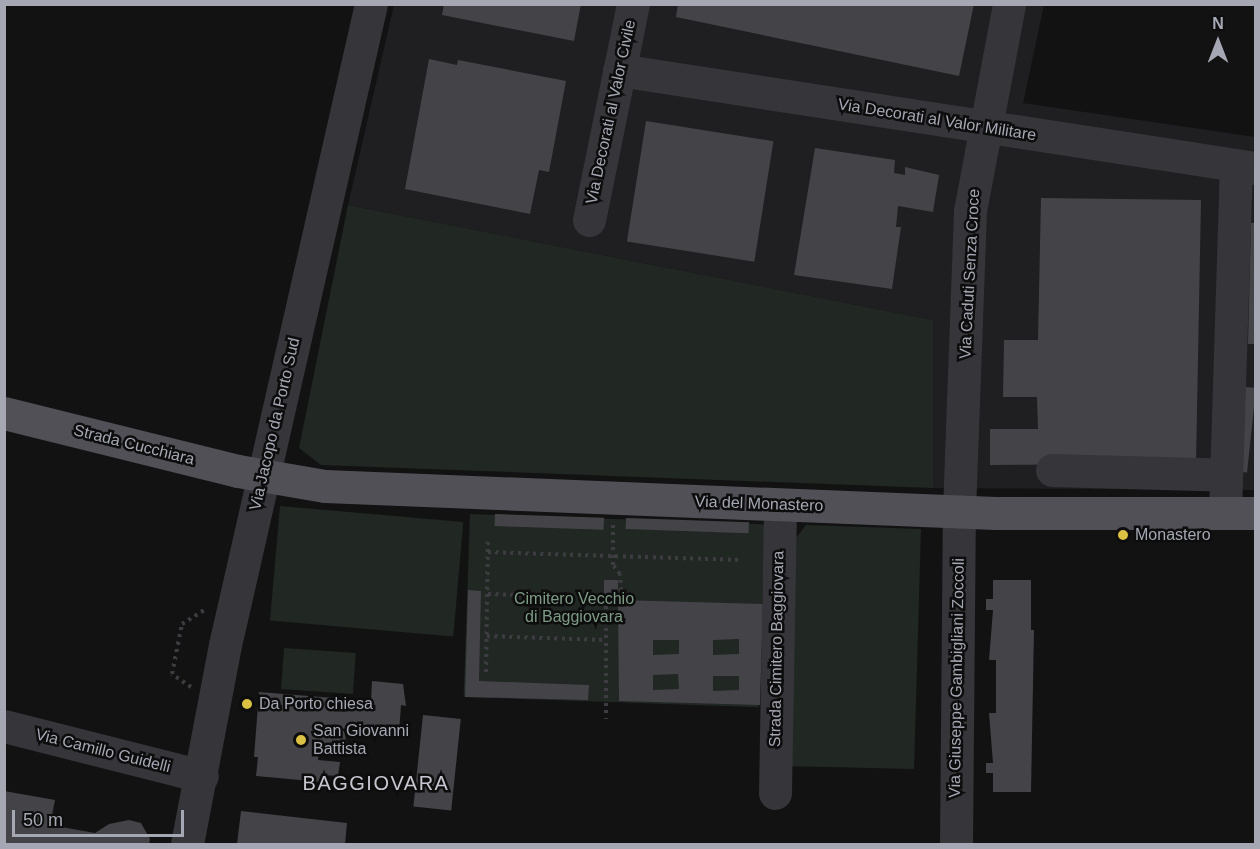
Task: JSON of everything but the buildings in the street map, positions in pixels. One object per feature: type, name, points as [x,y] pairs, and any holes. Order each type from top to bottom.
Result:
[{"type":"main road","name":"Strada Cucchiara","points":[[4,413],[263,476]]},
{"type":"main road","name":"Via del Monastero","points":[[263,476],[325,486],[959,511],[1240,513]]},
{"type":"street","name":"Via Jacopo da Porto Sud","points":[[187,844],[202,776],[225,645],[371,4]]},
{"type":"street","name":"Via Decorati al Valor Civile","points":[[589,220],[633,4]]},
{"type":"street","name":"Via Caduti Senza Croce","points":[[959,511],[970,211],[1010,4]]},
{"type":"street","name":"Via Decorati al Valor Militare","points":[[620,70],[1246,167]]},
{"type":"street","points":[[1240,513],[1226,475],[1246,167]]},
{"type":"street","points":[[1052,470],[1226,475]]},
{"type":"street","name":"Strada Cimitero Baggiovara","points":[[775,793],[780,504]]},
{"type":"street","name":"Via Giuseppe Gambigliani Zoccoli","points":[[956,844],[959,511]]},
{"type":"street","name":"Via Camillo Guidelli","points":[[4,726],[202,776]]},
{"type":"path","points":[[488,594],[621,598],[620,574],[613,556],[613,524]]},
{"type":"path","points":[[486,672],[489,537]]},
{"type":"path","points":[[488,552],[742,560]]},
{"type":"path","points":[[606,598],[606,719]]},
{"type":"path","points":[[487,636],[606,640]]},
{"type":"shaded area","points":[[394,5],[1044,5],[1023,103],[1255,137],[1255,490],[933,488],[933,320],[348,205]]},
{"type":"green space","points":[[348,205],[933,320],[933,488],[321,465],[299,448]]},
{"type":"green space","points":[[280,506],[463,522],[453,637],[270,621]]},
{"type":"green space","name":"Cimitero Vecchio di Baggiovara","points":[[470,514],[765,524],[758,707],[464,697]]},
{"type":"green space","points":[[806,525],[921,529],[914,769],[783,766],[786,551]]},
{"type":"green space","points":[[284,648],[356,653],[353,694],[281,689]]},
{"type":"place","name":"Monastero","points":[[1123,535]]},
{"type":"place","name":"Da Porto chiesa","points":[[247,704]]},
{"type":"place","name":"San Giovanni Battista","points":[[301,740]]},
{"type":"district","name":"BAGGIOVARA","points":[[376,783]]}]
